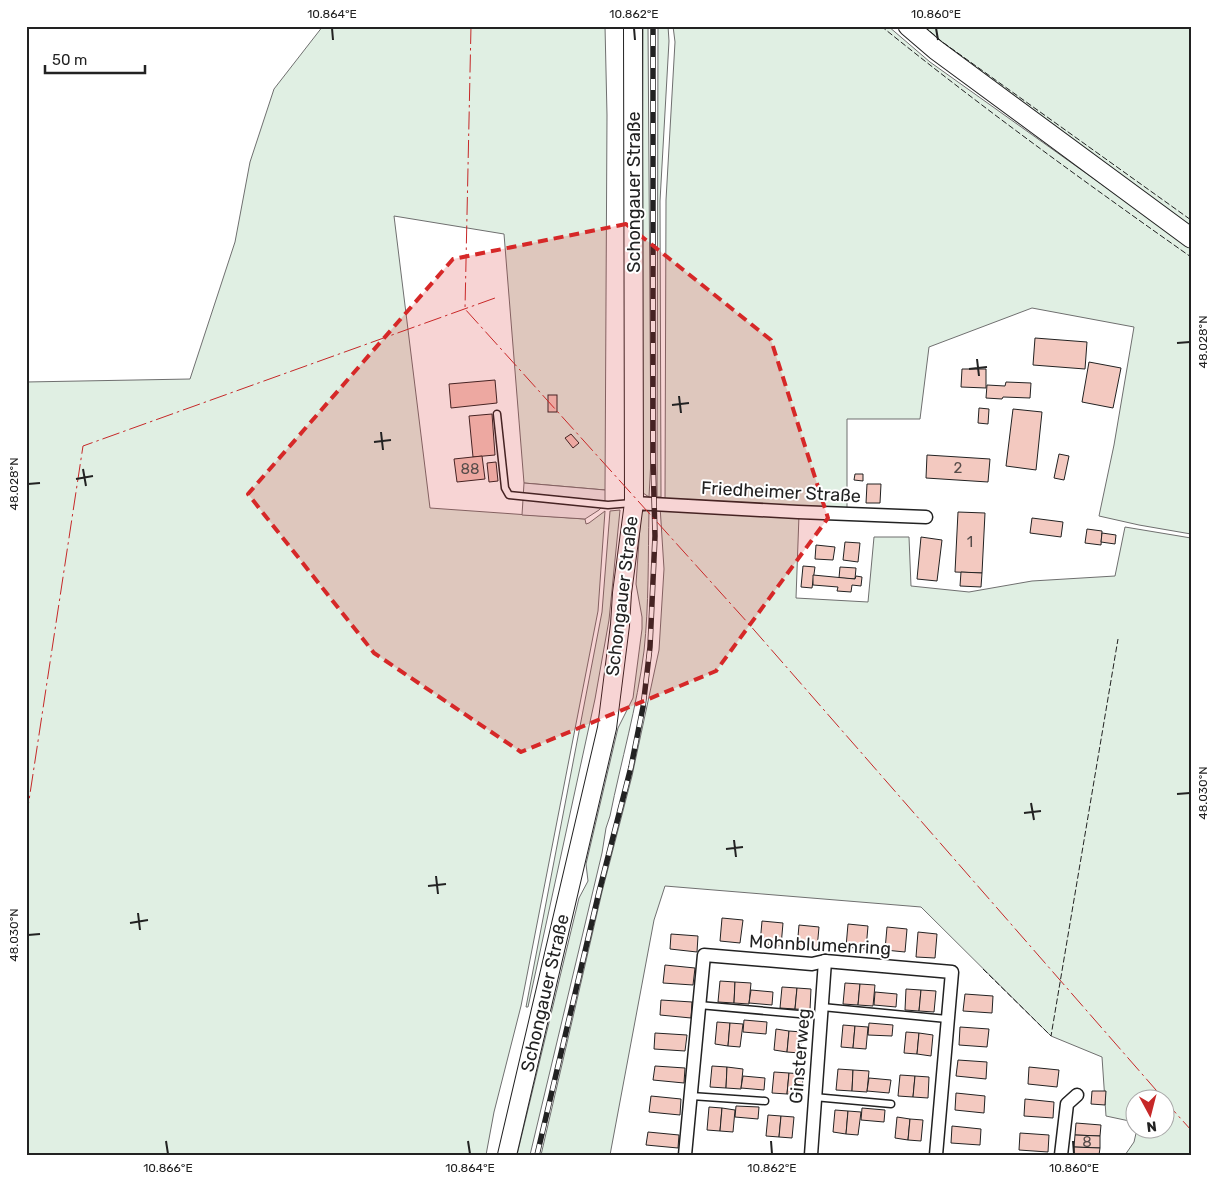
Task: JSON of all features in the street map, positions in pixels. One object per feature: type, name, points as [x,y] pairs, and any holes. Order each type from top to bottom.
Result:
[{"type":"main road","name":"Schongauer Straße","points":[[507,1155],[606,728],[634,503],[633,26]]},
{"type":"main road","points":[[908,26],[944,56],[1191,238]]},
{"type":"street","name":"Friedheimer Straße","points":[[634,503],[926,517]]},
{"type":"street","name":"Mohnblumenring","points":[[685,1155],[704,955],[812,964],[825,961],[952,972],[936,1155]]},
{"type":"street","name":"Ginsterweg","points":[[810,1155],[825,961]]},
{"type":"street","points":[[1061,1155],[1067,1104],[1077,1095]]},
{"type":"lane","points":[[496,414],[505,488],[509,496],[608,505],[634,503]]},
{"type":"lane","points":[[699,1005],[947,1020]]},
{"type":"lane","points":[[691,1096],[765,1101]]},
{"type":"lane","points":[[814,1097],[891,1104]]},
{"type":"highlighted area","points":[[626,224],[771,340],[828,518],[716,671],[521,752],[374,653],[248,494],[453,259]]},
{"type":"green space","points":[[323,26],[605,26],[607,115],[605,490],[524,483],[504,234],[394,216],[430,508],[585,519],[586,524],[605,511],[598,611],[521,1006],[494,1112],[486,1155],[26,1155],[26,382],[190,379],[235,242],[250,162],[274,89]]},
{"type":"green space","points":[[643,26],[648,26],[651,459],[649,497],[643,493],[641,485]]},
{"type":"green space","points":[[658,26],[668,26],[669,41],[660,201],[661,497],[657,497]]},
{"type":"green space","points":[[673,26],[888,26],[930,62],[1191,248],[1191,534],[1099,516],[1114,445],[1134,327],[1032,308],[929,347],[920,419],[847,419],[847,511],[665,501],[666,200],[675,42]]},
{"type":"green space","points":[[914,26],[1191,26],[1191,229]]},
{"type":"green space","points":[[660,506],[799,515],[796,598],[868,602],[874,537],[909,537],[911,586],[969,592],[1032,581],[1115,576],[1125,527],[1191,538],[1191,1155],[1125,1155],[1135,1138],[1174,1138],[1174,1088],[1124,1088],[1124,1120],[1106,1116],[1102,1057],[1051,1036],[921,907],[665,886],[654,920],[610,1155],[541,1155],[602,892],[632,776],[659,650],[664,569]]},
{"type":"green space","points":[[620,510],[609,620],[595,699],[528,1007],[526,1007],[602,612],[610,511]]},
{"type":"green space","points":[[649,510],[646,634],[633,713],[602,853],[530,1155],[517,1155],[579,898],[588,881],[586,864],[618,728],[633,698],[642,629],[642,617],[636,584],[641,512]]},
{"type":"shaded area","points":[[524,483],[605,490],[605,504],[585,519],[522,515]]},
{"type":"building","points":[[1035,338],[1087,342],[1085,369],[1033,365]]},
{"type":"building","points":[[1089,362],[1121,368],[1113,408],[1082,402]]},
{"type":"building","points":[[962,369],[986,369],[986,388],[961,387]]},
{"type":"building","points":[[495,380],[497,403],[451,408],[449,384]]},
{"type":"building","points":[[1006,382],[1031,383],[1030,398],[986,398],[987,385],[1005,386]]},
{"type":"building","points":[[548,395],[557,395],[557,412],[548,412]]},
{"type":"building","points":[[979,408],[989,409],[988,424],[978,423]]},
{"type":"building","points":[[1013,409],[1042,412],[1036,470],[1006,466]]},
{"type":"building","points":[[492,414],[495,455],[473,457],[469,416]]},
{"type":"building","points":[[571,434],[579,443],[573,448],[565,438]]},
{"type":"building","points":[[1059,454],[1069,456],[1064,480],[1054,478]]},
{"type":"building","points":[[927,455],[990,459],[988,482],[926,478]]},
{"type":"building","points":[[482,456],[485,479],[457,482],[454,459]]},
{"type":"building","points":[[496,462],[498,481],[489,482],[487,463]]},
{"type":"building","points":[[855,474],[863,474],[863,481],[854,480]]},
{"type":"building","points":[[867,484],[881,484],[880,503],[866,503]]},
{"type":"building","points":[[958,512],[985,513],[982,573],[955,572]]},
{"type":"building","points":[[1032,518],[1063,522],[1061,537],[1030,533]]},
{"type":"building","points":[[1087,529],[1102,531],[1101,545],[1085,543]]},
{"type":"building","points":[[1102,533],[1116,535],[1115,544],[1101,542]]},
{"type":"building","points":[[921,537],[942,540],[937,581],[917,579]]},
{"type":"building","points":[[845,542],[860,543],[858,562],[843,560]]},
{"type":"building","points":[[816,545],[835,547],[833,560],[815,559]]},
{"type":"building","points":[[803,566],[815,567],[812,588],[801,587]]},
{"type":"building","points":[[840,567],[856,568],[855,579],[839,578]]},
{"type":"building","points":[[961,572],[982,573],[981,587],[960,586]]},
{"type":"building","points":[[813,575],[855,579],[856,576],[862,577],[861,586],[852,585],[851,592],[837,591],[838,587],[813,585]]},
{"type":"building","points":[[722,918],[743,920],[740,943],[720,941]]},
{"type":"building","points":[[762,921],[783,923],[781,946],[760,944]]},
{"type":"building","points":[[848,924],[868,926],[866,949],[846,947]]},
{"type":"building","points":[[799,925],[819,927],[817,949],[797,948]]},
{"type":"building","points":[[887,927],[907,929],[905,952],[885,950]]},
{"type":"building","points":[[918,932],[937,934],[935,958],[916,957]]},
{"type":"building","points":[[671,934],[698,936],[697,952],[670,949]]},
{"type":"building","points":[[665,965],[695,968],[693,985],[663,983]]},
{"type":"building","points":[[720,981],[735,982],[734,1003],[718,1002]]},
{"type":"building","points":[[735,982],[751,983],[749,1004],[734,1003]]},
{"type":"building","points":[[845,983],[860,984],[858,1005],[843,1004]]},
{"type":"building","points":[[860,984],[875,985],[873,1006],[858,1005]]},
{"type":"building","points":[[782,987],[797,988],[795,1009],[780,1008]]},
{"type":"building","points":[[797,988],[811,989],[810,1010],[795,1009]]},
{"type":"building","points":[[906,989],[921,990],[919,1011],[905,1010]]},
{"type":"building","points":[[751,990],[773,992],[772,1005],[749,1003]]},
{"type":"building","points":[[921,990],[936,991],[934,1012],[919,1011]]},
{"type":"building","points":[[875,992],[897,994],[896,1007],[874,1005]]},
{"type":"building","points":[[965,994],[993,996],[992,1013],[963,1011]]},
{"type":"building","points":[[661,1000],[692,1002],[691,1018],[660,1015]]},
{"type":"building","points":[[744,1020],[767,1022],[766,1034],[743,1032]]},
{"type":"building","points":[[717,1022],[730,1023],[728,1046],[715,1044]]},
{"type":"building","points":[[730,1023],[743,1024],[740,1047],[728,1046]]},
{"type":"building","points":[[869,1023],[893,1025],[892,1036],[868,1035]]},
{"type":"building","points":[[843,1025],[855,1026],[853,1048],[841,1047]]},
{"type":"building","points":[[855,1026],[868,1027],[866,1049],[853,1048]]},
{"type":"building","points":[[960,1027],[989,1029],[987,1047],[959,1045]]},
{"type":"building","points":[[776,1029],[789,1031],[787,1052],[774,1050]]},
{"type":"building","points":[[789,1031],[802,1032],[800,1053],[787,1052]]},
{"type":"building","points":[[906,1032],[919,1033],[917,1054],[904,1053]]},
{"type":"building","points":[[655,1033],[687,1035],[685,1051],[654,1049]]},
{"type":"building","points":[[919,1033],[933,1035],[931,1056],[917,1054]]},
{"type":"building","points":[[958,1060],[987,1062],[986,1079],[956,1076]]},
{"type":"building","points":[[655,1066],[685,1068],[684,1083],[653,1080]]},
{"type":"building","points":[[712,1066],[727,1067],[726,1088],[710,1087]]},
{"type":"building","points":[[727,1067],[743,1069],[741,1089],[726,1088]]},
{"type":"building","points":[[1029,1067],[1059,1070],[1057,1087],[1028,1084]]},
{"type":"building","points":[[838,1069],[853,1070],[852,1091],[836,1090]]},
{"type":"building","points":[[853,1070],[869,1071],[867,1092],[852,1091]]},
{"type":"building","points":[[774,1072],[789,1073],[787,1094],[772,1093]]},
{"type":"building","points":[[789,1073],[803,1074],[802,1095],[787,1094]]},
{"type":"building","points":[[900,1075],[915,1076],[913,1097],[898,1096]]},
{"type":"building","points":[[743,1076],[765,1078],[764,1090],[741,1088]]},
{"type":"building","points":[[915,1076],[929,1077],[928,1098],[913,1097]]},
{"type":"building","points":[[869,1078],[891,1080],[889,1093],[867,1091]]},
{"type":"building","points":[[1092,1091],[1106,1091],[1105,1105],[1091,1104]]},
{"type":"building","points":[[956,1093],[985,1096],[984,1113],[955,1110]]},
{"type":"building","points":[[651,1096],[681,1099],[680,1115],[649,1112]]},
{"type":"building","points":[[1025,1099],[1054,1102],[1053,1118],[1024,1116]]},
{"type":"building","points":[[736,1106],[759,1107],[758,1119],[735,1117]]},
{"type":"building","points":[[709,1107],[722,1108],[720,1131],[707,1130]]},
{"type":"building","points":[[722,1108],[735,1110],[733,1132],[720,1131]]},
{"type":"building","points":[[862,1108],[885,1110],[884,1122],[861,1120]]},
{"type":"building","points":[[835,1110],[848,1111],[846,1134],[833,1132]]},
{"type":"building","points":[[848,1111],[861,1112],[858,1135],[846,1134]]},
{"type":"building","points":[[768,1115],[781,1116],[779,1137],[766,1136]]},
{"type":"building","points":[[781,1116],[794,1117],[792,1138],[779,1137]]},
{"type":"building","points":[[897,1117],[910,1119],[908,1140],[895,1138]]},
{"type":"building","points":[[910,1119],[923,1120],[921,1141],[908,1140]]},
{"type":"building","points":[[1076,1123],[1101,1125],[1100,1136],[1075,1135]]},
{"type":"building","points":[[952,1126],[981,1129],[980,1145],[951,1143]]},
{"type":"building","points":[[648,1132],[679,1135],[678,1148],[646,1145]]},
{"type":"building","points":[[1020,1133],[1049,1135],[1048,1152],[1019,1150]]},
{"type":"building","points":[[1075,1135],[1100,1136],[1100,1148],[1074,1147]]},
{"type":"building","points":[[1074,1147],[1100,1148],[1099,1155],[1074,1155]]},
{"type":"railway","points":[[537,1155],[599,892],[631,767],[643,707],[650,647],[655,536],[653,458],[653,26]]},
{"type":"fence","points":[[881,26],[1034,144],[1191,257]]},
{"type":"fence","points":[[924,26],[941,41],[1191,220]]},
{"type":"fence","points":[[983,969],[1051,1036],[1118,639]]},
{"type":"power","points":[[471,26],[465,309],[748,623],[1154,1088]]},
{"type":"power","points":[[26,820],[83,446],[495,298]]},
{"type":"power","points":[[1174,1111],[1191,1130]]}]
